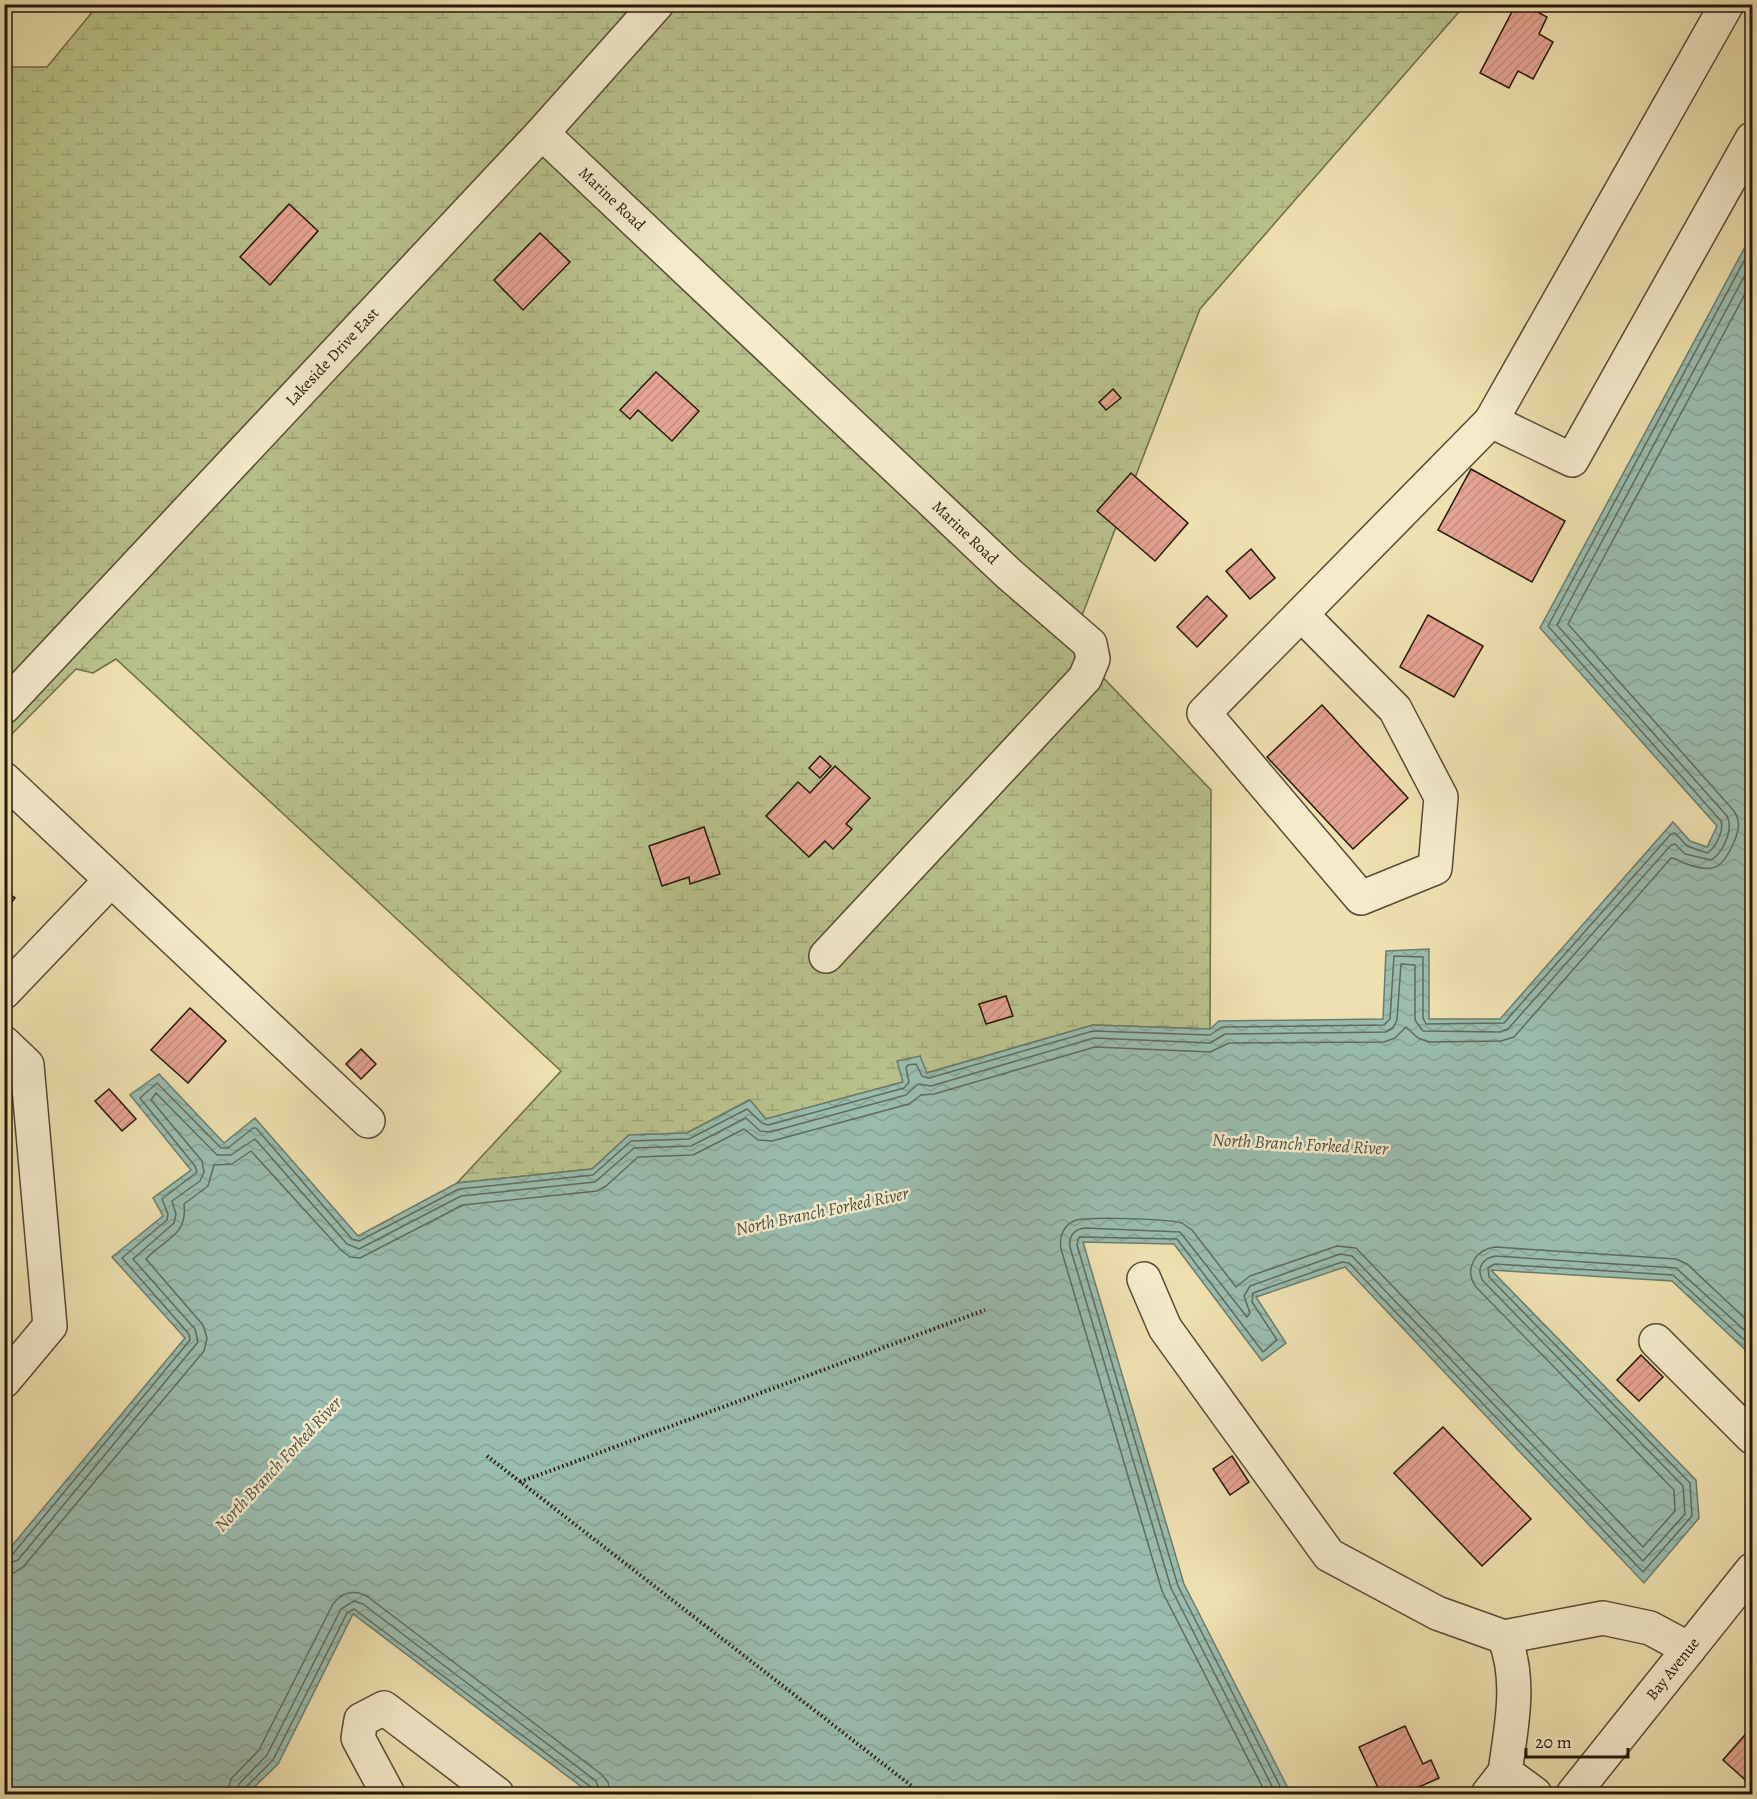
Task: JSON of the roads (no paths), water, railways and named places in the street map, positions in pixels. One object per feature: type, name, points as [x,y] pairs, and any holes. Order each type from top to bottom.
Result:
[{"type":"street","name":"Lakeside Drive East","points":[[4,707],[542,132],[657,4]]},
{"type":"street","points":[[1302,615],[1395,709],[1442,797],[1436,868],[1361,898],[1204,713],[1491,421],[1727,4]]},
{"type":"street","name":"Marine Road","points":[[542,132],[1009,574],[1090,644],[1093,659],[1085,678],[826,956]]},
{"type":"street","points":[[1491,421],[1572,460],[1752,139]]},
{"type":"street","points":[[4,779],[368,1121]]},
{"type":"street","points":[[4,992],[111,880]]},
{"type":"street","points":[[4,1043],[27,1065],[50,1326],[4,1381]]},
{"type":"street","points":[[1144,1279],[1165,1328],[1329,1555],[1437,1613],[1504,1637],[1603,1618],[1650,1628],[1689,1649]]},
{"type":"street","points":[[1656,1341],[1752,1437]]},
{"type":"street","name":"Bay Avenue","points":[[1572,1794],[1752,1570]]},
{"type":"street","points":[[1504,1637],[1513,1658],[1513,1710],[1496,1783],[1536,1794]]},
{"type":"street","points":[[388,1794],[358,1738],[361,1720],[384,1708],[497,1794]]},
{"type":"water","name":"North Branch Forked River","points":[[1752,234],[1752,1356],[1672,1281],[1491,1270],[1696,1480],[1699,1518],[1644,1583],[1345,1267],[1256,1297],[1286,1343],[1262,1361],[1174,1244],[1083,1242],[1184,1584],[1291,1794],[591,1794],[353,1614],[278,1764],[247,1794],[5,1794],[5,1554],[185,1338],[112,1257],[163,1216],[153,1198],[191,1170],[130,1095],[159,1074],[224,1143],[255,1118],[358,1236],[457,1183],[592,1169],[629,1135],[687,1133],[750,1100],[766,1119],[903,1082],[897,1061],[920,1056],[927,1073],[1093,1025],[1210,1029],[1219,1021],[1383,1019],[1386,951],[1429,949],[1429,1019],[1500,1019],[1673,822],[1690,841],[1707,847],[1717,826],[1540,628]]}]
